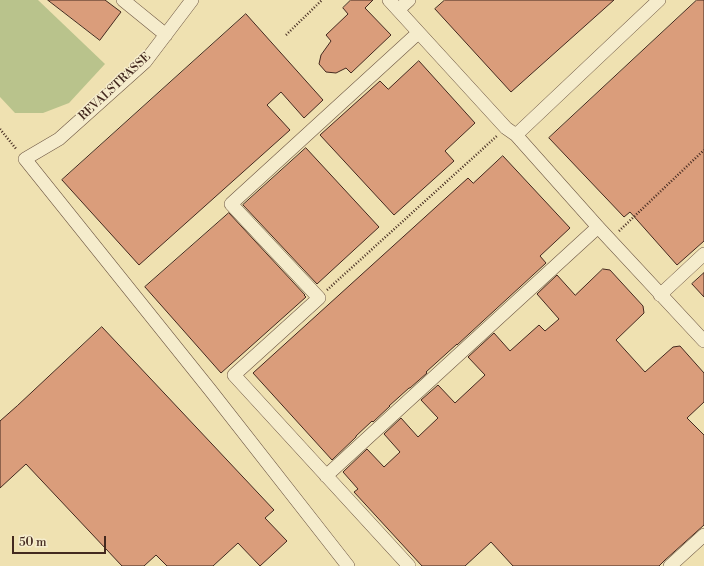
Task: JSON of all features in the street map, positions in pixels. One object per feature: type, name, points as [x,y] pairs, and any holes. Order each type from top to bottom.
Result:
[{"type":"street","points":[[123,0],[166,35]]},
{"type":"street","name":"REVALSTRASSE","points":[[25,159],[59,139],[145,62],[191,0]]},
{"type":"street","points":[[389,0],[704,341]]},
{"type":"street","points":[[398,10],[409,0]]},
{"type":"street","points":[[511,131],[659,0]]},
{"type":"street","points":[[409,566],[234,376],[319,298],[231,204],[418,33]]},
{"type":"street","points":[[25,159],[211,391],[348,566]]},
{"type":"street","points":[[326,476],[598,227]]},
{"type":"street","points":[[660,295],[704,254]]},
{"type":"street","points":[[670,566],[704,535]]},
{"type":"path","points":[[286,35],[322,0]]},
{"type":"path","points":[[0,129],[25,159]]},
{"type":"path","points":[[319,298],[511,131]]},
{"type":"path","points":[[610,240],[704,150]]},
{"type":"green space","points":[[0,0],[38,0],[105,64],[69,103],[43,113],[15,113],[0,97]]},
{"type":"building","points":[[48,0],[105,0],[121,12],[100,40]]},
{"type":"building","points":[[351,0],[373,0],[365,8],[391,35],[351,73],[346,68],[336,73],[326,72],[319,64],[321,55],[331,41],[326,35],[348,14],[343,8]]},
{"type":"building","points":[[445,0],[614,0],[511,92],[435,9]]},
{"type":"building","points":[[697,0],[704,0],[704,241],[677,265],[630,212],[624,217],[549,138]]},
{"type":"building","points":[[246,14],[323,100],[304,118],[281,92],[267,105],[290,130],[139,265],[62,180]]},
{"type":"building","points":[[419,61],[475,123],[445,151],[454,161],[394,215],[320,135],[380,81],[388,89]]},
{"type":"building","points":[[306,148],[379,227],[317,284],[243,205]]},
{"type":"building","points":[[503,156],[570,228],[540,256],[546,263],[426,372],[427,373],[373,422],[372,421],[332,460],[253,373],[468,178],[473,183]]},
{"type":"building","points":[[229,213],[306,297],[221,373],[145,287]]},
{"type":"building","points":[[603,269],[610,270],[643,306],[644,313],[616,340],[645,372],[673,347],[680,346],[704,373],[704,402],[687,418],[704,435],[704,525],[659,566],[513,566],[491,542],[465,566],[422,566],[354,492],[358,489],[343,472],[367,449],[384,467],[400,452],[384,434],[401,418],[418,437],[438,418],[421,400],[438,385],[455,403],[485,375],[468,357],[494,333],[510,351],[539,325],[545,331],[559,319],[537,294],[557,275],[575,295]]},
{"type":"building","points":[[704,273],[704,297],[692,284]]},
{"type":"building","points":[[102,327],[274,510],[265,518],[287,541],[260,566],[238,543],[213,566],[167,566],[156,555],[144,566],[122,566],[26,464],[0,488],[0,421]]}]
